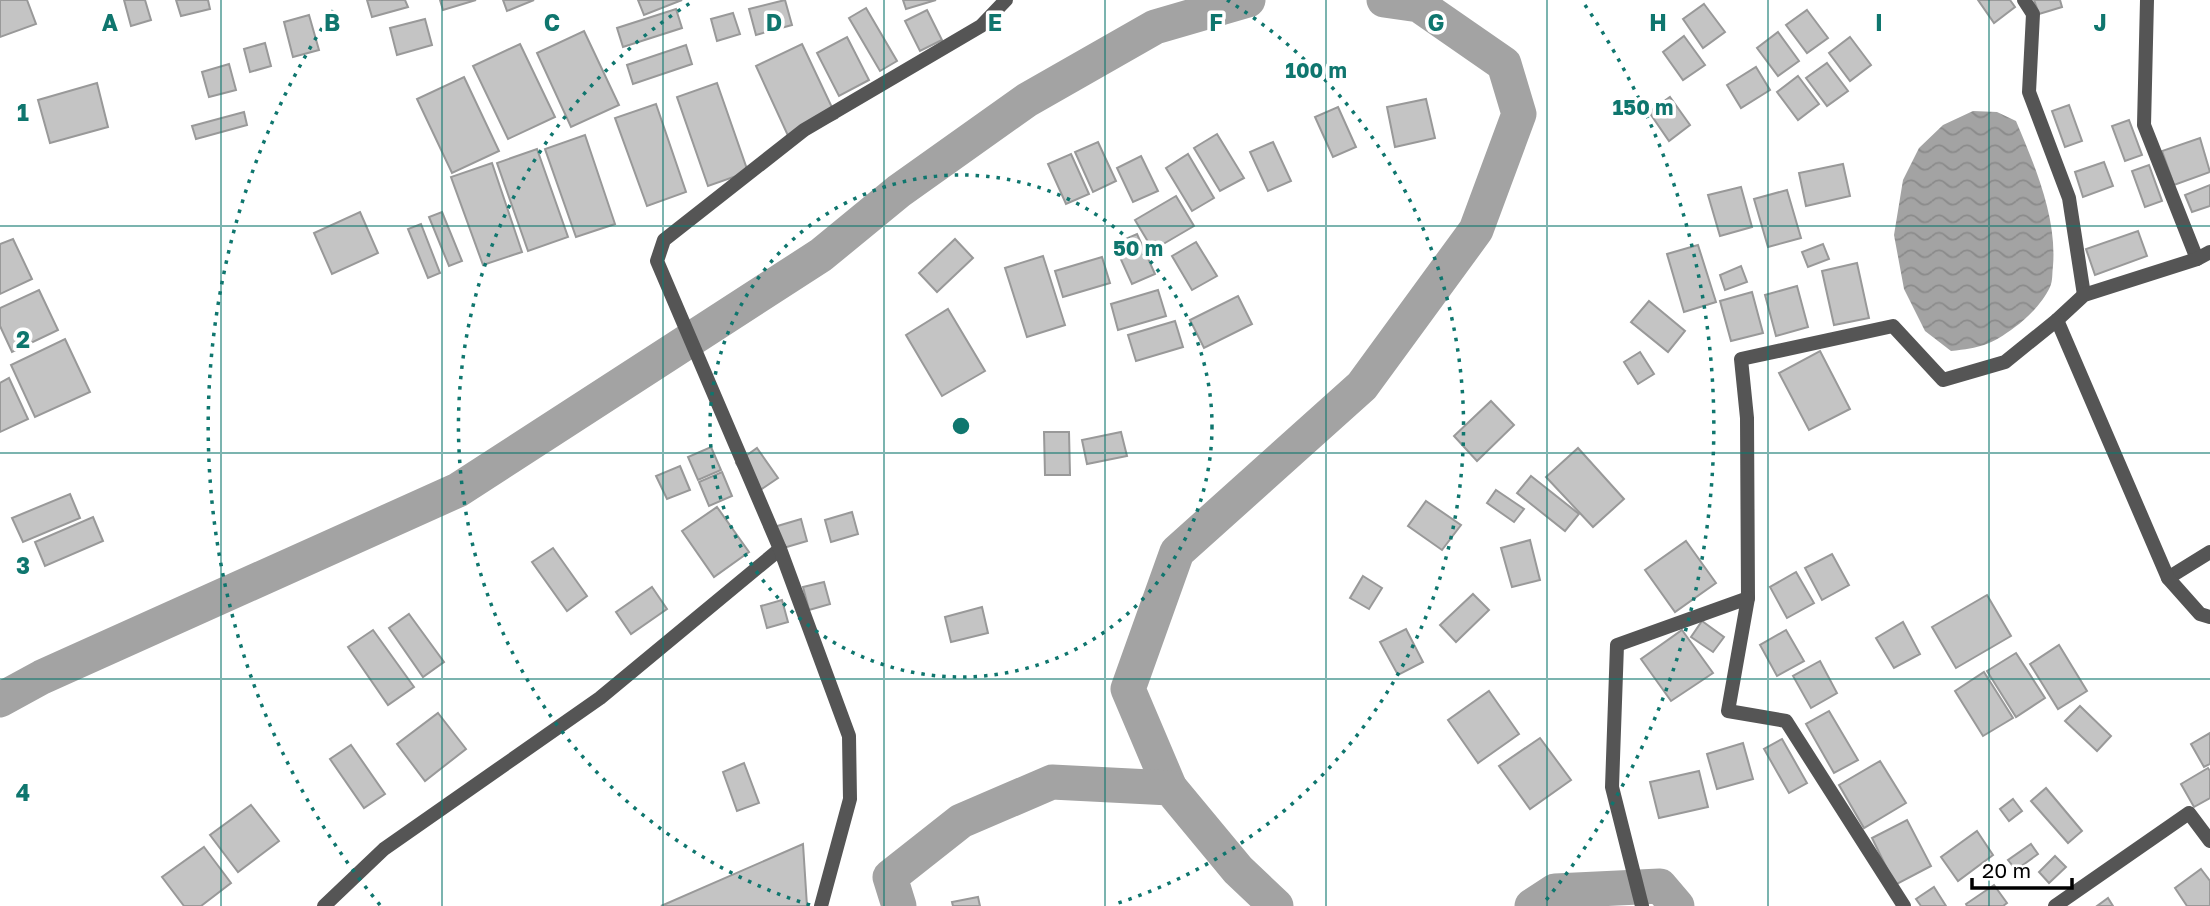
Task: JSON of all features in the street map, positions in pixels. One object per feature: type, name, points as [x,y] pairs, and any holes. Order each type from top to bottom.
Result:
[{"type":"street","points":[[821,906],[850,799],[849,736],[780,549],[657,261],[664,240],[804,130],[981,26],[1006,0]]},
{"type":"street","points":[[2024,0],[2033,14],[2029,92],[2069,198],[2084,295]]},
{"type":"street","points":[[2147,0],[2144,125],[2197,260]]},
{"type":"street","points":[[1904,906],[1786,721],[1728,711],[1748,598],[1747,418],[1741,359],[1893,326],[1943,380],[2005,362],[2084,295],[2197,260],[2210,252]]},
{"type":"street","points":[[2057,320],[2168,578],[2200,614],[2210,617]]},
{"type":"street","points":[[324,906],[384,849],[600,698],[780,549]]},
{"type":"street","points":[[2168,578],[2210,552]]},
{"type":"street","points":[[1642,906],[1612,787],[1617,645],[1748,598]]},
{"type":"street","points":[[2055,906],[2189,813],[2210,841]]},
{"type":"water","points":[[1973,111],[1997,112],[2016,121],[2048,210],[2052,229],[2052,279],[2047,293],[2035,309],[2007,333],[1985,345],[1951,351],[1925,331],[1904,289],[1894,235],[1903,180],[1919,148],[1943,125]]},
{"type":"building","points":[[0,0],[27,0],[36,24],[0,37]]},
{"type":"building","points":[[124,0],[145,0],[151,20],[131,26]]},
{"type":"building","points":[[176,0],[208,0],[210,9],[181,16]]},
{"type":"building","points":[[367,0],[405,0],[408,7],[372,17]]},
{"type":"building","points":[[440,0],[476,0],[443,10]]},
{"type":"building","points":[[503,0],[534,0],[507,11]]},
{"type":"building","points":[[638,0],[682,0],[644,15]]},
{"type":"building","points":[[785,0],[792,25],[756,35],[749,9]]},
{"type":"building","points":[[903,0],[936,0],[906,9]]},
{"type":"building","points":[[1978,0],[2010,0],[2015,7],[1994,23]]},
{"type":"building","points":[[2034,0],[2060,0],[2062,7],[2039,14]]},
{"type":"building","points":[[1704,4],[1725,32],[1703,48],[1683,19]]},
{"type":"building","points":[[866,8],[897,61],[880,71],[849,18]]},
{"type":"building","points":[[676,9],[682,28],[623,47],[617,28]]},
{"type":"building","points":[[927,10],[942,40],[920,51],[905,21]]},
{"type":"building","points":[[1807,10],[1828,38],[1807,53],[1786,25]]},
{"type":"building","points":[[733,13],[740,34],[717,41],[711,19]]},
{"type":"building","points":[[309,15],[319,50],[293,57],[284,22]]},
{"type":"building","points":[[425,19],[432,45],[397,55],[390,28]]},
{"type":"building","points":[[584,31],[619,105],[571,127],[537,53]]},
{"type":"building","points":[[1778,32],[1799,61],[1778,76],[1757,48]]},
{"type":"building","points":[[1684,36],[1705,65],[1683,80],[1663,52]]},
{"type":"building","points":[[847,37],[869,80],[839,96],[817,53]]},
{"type":"building","points":[[1850,37],[1871,65],[1850,81],[1829,53]]},
{"type":"building","points":[[265,43],[271,66],[250,72],[244,49]]},
{"type":"building","points":[[520,44],[555,117],[508,139],[473,66]]},
{"type":"building","points":[[802,44],[837,118],[790,140],[756,66]]},
{"type":"building","points":[[686,45],[692,64],[633,84],[627,65]]},
{"type":"building","points":[[1827,63],[1848,91],[1827,106],[1806,78]]},
{"type":"building","points":[[229,64],[236,90],[209,97],[202,72]]},
{"type":"building","points":[[1756,67],[1770,90],[1741,108],[1727,85]]},
{"type":"building","points":[[1798,76],[1819,104],[1798,120],[1777,92]]},
{"type":"building","points":[[464,77],[499,151],[452,173],[417,99]]},
{"type":"building","points":[[97,83],[108,127],[50,143],[38,100]]},
{"type":"building","points":[[717,83],[748,172],[708,186],[677,97]]},
{"type":"building","points":[[1670,97],[1690,125],[1669,141],[1649,112]]},
{"type":"building","points":[[1426,99],[1435,138],[1395,147],[1387,107]]},
{"type":"building","points":[[656,104],[686,192],[647,206],[615,118]]},
{"type":"building","points":[[2069,105],[2082,141],[2065,147],[2052,111]]},
{"type":"building","points":[[1338,107],[1356,147],[1333,157],[1315,117]]},
{"type":"building","points":[[244,112],[247,125],[196,139],[192,126]]},
{"type":"building","points":[[2129,120],[2142,155],[2125,161],[2112,126]]},
{"type":"building","points":[[1217,134],[1244,178],[1220,191],[1194,148]]},
{"type":"building","points":[[585,135],[615,224],[576,237],[545,149]]},
{"type":"building","points":[[2200,138],[2210,172],[2174,185],[2162,151]]},
{"type":"building","points":[[1098,142],[1116,181],[1093,192],[1075,152]]},
{"type":"building","points":[[1273,142],[1291,181],[1268,191],[1250,152]]},
{"type":"building","points":[[537,149],[568,237],[528,251],[497,163]]},
{"type":"building","points":[[1071,154],[1089,194],[1066,204],[1048,164]]},
{"type":"building","points":[[1188,154],[1214,198],[1192,211],[1166,168]]},
{"type":"building","points":[[1141,156],[1158,191],[1133,202],[1117,168]]},
{"type":"building","points":[[2104,162],[2113,186],[2083,197],[2075,172]]},
{"type":"building","points":[[492,163],[522,252],[483,265],[451,177]]},
{"type":"building","points":[[1843,164],[1850,196],[1806,206],[1799,173]]},
{"type":"building","points":[[2149,165],[2162,201],[2145,207],[2132,171]]},
{"type":"building","points":[[2210,185],[2210,206],[2192,212],[2185,195]]},
{"type":"building","points":[[1741,187],[1752,227],[1720,236],[1708,195]]},
{"type":"building","points":[[1787,190],[1801,238],[1768,247],[1754,199]]},
{"type":"building","points":[[1176,196],[1194,226],[1153,250],[1135,220]]},
{"type":"building","points":[[360,212],[378,253],[332,274],[314,233]]},
{"type":"building","points":[[442,212],[462,261],[449,266],[429,217]]},
{"type":"building","points":[[421,224],[440,273],[428,278],[408,229]]},
{"type":"building","points":[[2138,231],[2147,256],[2095,275],[2086,249]]},
{"type":"building","points":[[1137,234],[1155,274],[1132,284],[1114,244]]},
{"type":"building","points":[[13,239],[32,279],[0,294],[0,244]]},
{"type":"building","points":[[955,239],[973,258],[937,292],[919,273]]},
{"type":"building","points":[[1196,242],[1217,276],[1192,290],[1172,256]]},
{"type":"building","points":[[1823,244],[1829,259],[1808,267],[1802,252]]},
{"type":"building","points":[[1698,245],[1716,302],[1684,312],[1667,254]]},
{"type":"building","points":[[1043,256],[1065,325],[1027,337],[1005,268]]},
{"type":"building","points":[[1102,257],[1110,283],[1063,297],[1055,271]]},
{"type":"building","points":[[1857,263],[1869,318],[1834,325],[1822,271]]},
{"type":"building","points":[[1741,266],[1747,282],[1725,290],[1720,275]]},
{"type":"building","points":[[1797,286],[1808,327],[1776,336],[1765,295]]},
{"type":"building","points":[[39,290],[58,330],[12,352],[0,326],[0,308]]},
{"type":"building","points":[[1158,290],[1166,316],[1118,330],[1111,304]]},
{"type":"building","points":[[1752,292],[1763,333],[1731,341],[1720,301]]},
{"type":"building","points":[[1238,296],[1252,324],[1204,348],[1190,320]]},
{"type":"building","points":[[1649,301],[1685,331],[1668,352],[1631,322]]},
{"type":"building","points":[[948,309],[985,371],[942,396],[906,335]]},
{"type":"building","points":[[1175,321],[1183,347],[1136,361],[1128,335]]},
{"type":"building","points":[[65,339],[90,392],[35,417],[11,365]]},
{"type":"building","points":[[1820,351],[1850,409],[1809,430],[1779,373]]},
{"type":"building","points":[[1640,352],[1654,374],[1638,384],[1624,362]]},
{"type":"building","points":[[9,378],[28,419],[0,432],[0,383]]},
{"type":"building","points":[[1491,401],[1514,425],[1477,461],[1454,436]]},
{"type":"building","points":[[1044,432],[1069,432],[1070,475],[1045,475]]},
{"type":"building","points":[[1121,432],[1127,456],[1087,464],[1082,440]]},
{"type":"building","points":[[711,447],[721,470],[698,480],[688,457]]},
{"type":"building","points":[[757,448],[778,478],[756,493],[736,463]]},
{"type":"building","points":[[1578,448],[1624,499],[1593,527],[1546,477]]},
{"type":"building","points":[[680,466],[690,490],[667,499],[656,476]]},
{"type":"building","points":[[722,472],[732,496],[709,506],[699,482]]},
{"type":"building","points":[[1531,476],[1579,514],[1565,531],[1517,493]]},
{"type":"building","points":[[1496,490],[1524,509],[1514,522],[1487,503]]},
{"type":"building","points":[[70,494],[80,518],[23,542],[12,518]]},
{"type":"building","points":[[1426,501],[1461,525],[1442,550],[1408,526]]},
{"type":"building","points":[[717,507],[749,552],[714,577],[682,531]]},
{"type":"building","points":[[852,512],[858,534],[831,542],[825,520]]},
{"type":"building","points":[[93,517],[103,541],[45,566],[35,542]]},
{"type":"building","points":[[801,519],[807,541],[780,549],[774,527]]},
{"type":"building","points":[[1530,540],[1540,580],[1512,587],[1501,548]]},
{"type":"building","points":[[1686,541],[1716,583],[1675,612],[1645,570]]},
{"type":"building","points":[[553,548],[587,596],[567,611],[532,562]]},
{"type":"building","points":[[1832,554],[1849,585],[1822,600],[1805,568]]},
{"type":"building","points":[[1796,572],[1814,603],[1787,618],[1770,587]]},
{"type":"building","points":[[1363,576],[1382,588],[1369,609],[1350,598]]},
{"type":"building","points":[[824,582],[830,604],[809,610],[803,587]]},
{"type":"building","points":[[652,587],[667,609],[631,634],[616,612]]},
{"type":"building","points":[[1473,594],[1489,610],[1456,642],[1440,625]]},
{"type":"building","points":[[1987,595],[2011,636],[1956,668],[1932,627]]},
{"type":"building","points":[[782,600],[788,622],[767,628],[761,606]]},
{"type":"building","points":[[982,607],[988,633],[951,642],[945,617]]},
{"type":"building","points":[[409,614],[444,662],[423,677],[389,628]]},
{"type":"building","points":[[1702,621],[1724,637],[1713,652],[1691,637]]},
{"type":"building","points":[[1903,622],[1920,654],[1894,668],[1876,638]]},
{"type":"building","points":[[1406,629],[1423,662],[1398,675],[1380,642]]},
{"type":"building","points":[[373,630],[414,687],[388,705],[348,647]]},
{"type":"building","points":[[1682,630],[1713,673],[1671,701],[1641,659]]},
{"type":"building","points":[[1786,630],[1804,661],[1777,676],[1760,645]]},
{"type":"building","points":[[2059,645],[2087,691],[2058,709],[2030,664]]},
{"type":"building","points":[[2016,653],[2045,698],[2016,717],[1987,671]]},
{"type":"building","points":[[1820,661],[1837,693],[1811,708],[1793,676]]},
{"type":"building","points":[[1984,672],[2013,718],[1983,736],[1955,691]]},
{"type":"building","points":[[1489,691],[1519,734],[1478,763],[1448,720]]},
{"type":"building","points":[[2080,706],[2111,736],[2097,751],[2065,721]]},
{"type":"building","points":[[1829,711],[1858,760],[1834,773],[1806,724]]},
{"type":"building","points":[[438,713],[466,749],[425,781],[397,744]]},
{"type":"building","points":[[2210,733],[2210,764],[2204,767],[2191,744]]},
{"type":"building","points":[[1540,738],[1571,780],[1530,809],[1499,766]]},
{"type":"building","points":[[1782,739],[1807,783],[1789,793],[1764,749]]},
{"type":"building","points":[[1743,743],[1753,779],[1717,789],[1707,754]]},
{"type":"building","points":[[351,745],[385,794],[364,808],[330,759]]},
{"type":"building","points":[[1880,761],[1906,803],[1864,828],[1839,785]]},
{"type":"building","points":[[744,763],[759,803],[737,811],[723,772]]},
{"type":"building","points":[[2208,768],[2210,798],[2194,807],[2181,784]]},
{"type":"building","points":[[1699,771],[1708,807],[1659,818],[1650,782]]},
{"type":"building","points":[[2046,788],[2082,831],[2068,843],[2031,801]]},
{"type":"building","points":[[2013,799],[2022,811],[2009,821],[2000,809]]},
{"type":"building","points":[[251,805],[279,841],[238,872],[210,835]]},
{"type":"building","points":[[1907,820],[1931,866],[1895,885],[1872,838]]},
{"type":"building","points":[[1977,831],[1993,855],[1958,881],[1941,857]]},
{"type":"building","points":[[803,844],[807,906],[661,906]]},
{"type":"building","points":[[2031,844],[2038,854],[2016,870],[2008,860]]},
{"type":"building","points":[[204,847],[231,883],[201,906],[184,906],[162,877]]},
{"type":"building","points":[[2055,856],[2066,867],[2049,883],[2039,872]]},
{"type":"building","points":[[2201,869],[2210,881],[2210,906],[2187,906],[2175,888]]},
{"type":"building","points":[[1994,885],[2007,903],[2003,906],[1967,906],[1966,904]]},
{"type":"building","points":[[1934,887],[1946,906],[1921,906],[1916,899]]},
{"type":"building","points":[[978,897],[980,906],[953,906],[952,902]]},
{"type":"building","points":[[2108,898],[2113,906],[2097,906]]},
{"type":"waterway","points":[[0,700],[42,677],[458,490],[821,255],[899,191],[1027,100],[1155,27],[1248,0]]},
{"type":"waterway","points":[[1170,788],[1128,689],[1177,552],[1362,386],[1476,230],[1519,114],[1504,64],[1419,5],[1384,0]]},
{"type":"waterway","points":[[899,906],[890,877],[961,821],[1052,782],[1170,788],[1238,870],[1276,906]]},
{"type":"waterway","points":[[1532,906],[1555,891],[1660,886],[1677,906]]}]
